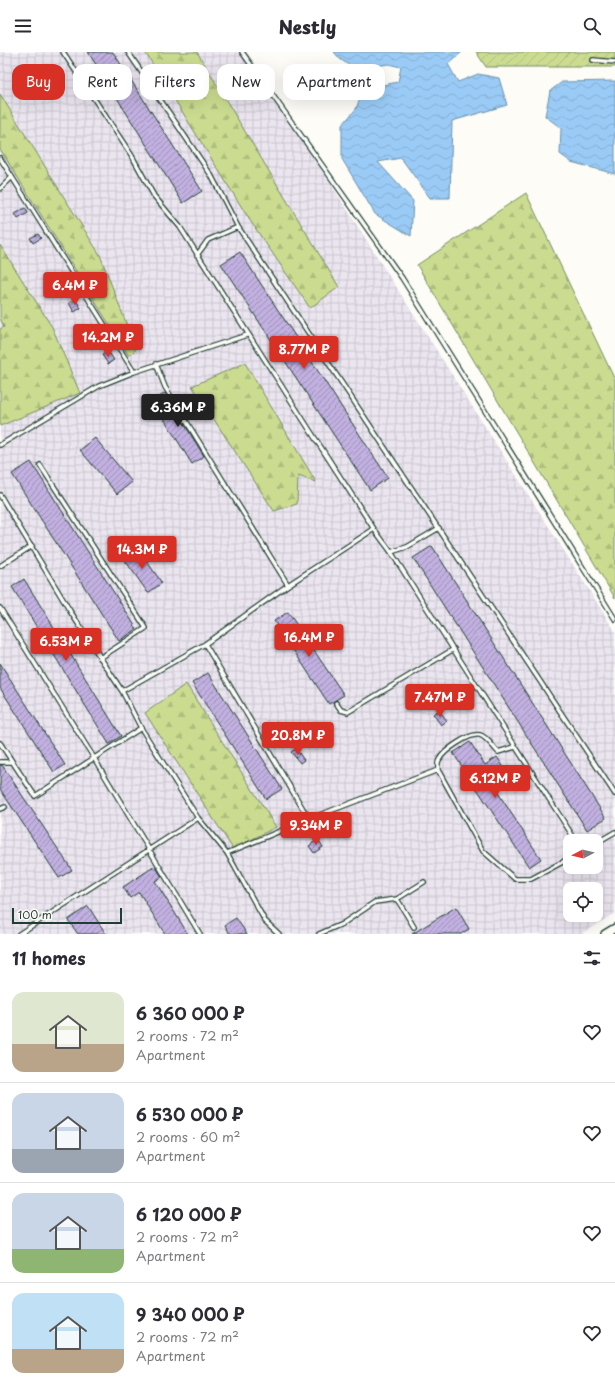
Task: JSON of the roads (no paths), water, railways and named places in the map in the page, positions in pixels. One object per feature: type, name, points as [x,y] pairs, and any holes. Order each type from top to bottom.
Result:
[{"type":"street","points":[[605,934],[615,928]]},
{"type":"lane","points":[[63,52],[132,156],[154,196],[180,227],[248,335],[454,649],[571,834]]},
{"type":"lane","points":[[128,52],[211,175],[238,227],[615,794]]},
{"type":"lane","points":[[242,52],[402,278],[615,619]]},
{"type":"lane","points":[[593,60],[615,62]]},
{"type":"lane","points":[[0,158],[134,372]]},
{"type":"lane","points":[[0,188],[12,177]]},
{"type":"lane","points":[[197,255],[208,240],[238,227]]},
{"type":"lane","points":[[0,445],[99,386],[156,364],[248,335]]},
{"type":"lane","points":[[156,364],[165,387],[288,585]]},
{"type":"lane","points":[[40,465],[146,628],[100,658]]},
{"type":"lane","points":[[0,495],[100,658],[122,691],[141,728],[198,818],[227,853],[265,921],[279,934]]},
{"type":"lane","points":[[391,552],[406,547],[439,528]]},
{"type":"lane","points":[[122,691],[205,644],[288,585],[374,529]]},
{"type":"lane","points":[[0,566],[32,546]]},
{"type":"lane","points":[[0,608],[94,758],[200,934]]},
{"type":"lane","points":[[205,644],[310,819]]},
{"type":"lane","points":[[336,703],[341,710],[348,712],[454,649]]},
{"type":"lane","points":[[0,743],[35,796],[141,728]]},
{"type":"lane","points":[[515,747],[498,752],[479,735],[470,736],[445,752],[438,762],[438,770],[483,851],[514,878],[531,879],[563,862]]},
{"type":"lane","points":[[0,762],[12,762]]},
{"type":"lane","points":[[227,853],[310,819],[438,770]]},
{"type":"lane","points":[[0,809],[5,807]]},
{"type":"lane","points":[[19,934],[198,818]]},
{"type":"lane","points":[[603,839],[615,832]]},
{"type":"lane","points":[[319,934],[342,924],[374,902],[397,900],[424,882]]},
{"type":"lane","points":[[397,900],[414,927]]},
{"type":"water","points":[[334,52],[462,52],[448,64],[458,82],[478,74],[499,78],[507,105],[452,121],[450,198],[430,198],[401,158],[378,162],[413,201],[411,236],[375,214],[342,159],[342,125],[356,109],[359,100],[385,100],[385,85],[398,82],[401,67],[388,64],[347,64]]},
{"type":"water","points":[[615,81],[615,174],[571,162],[560,154],[561,128],[545,116],[550,91],[562,82]]}]
